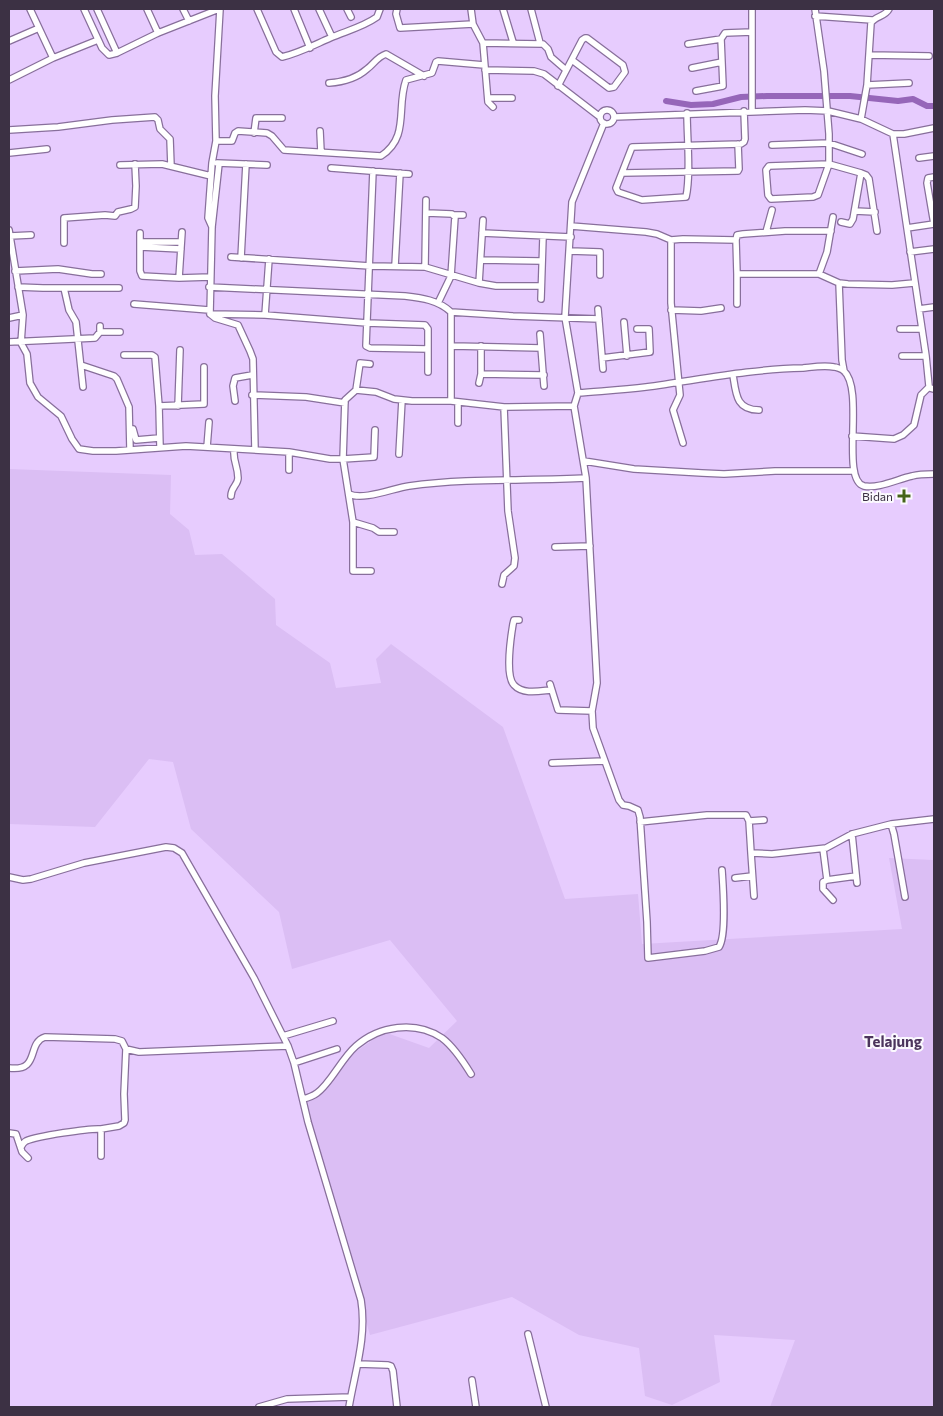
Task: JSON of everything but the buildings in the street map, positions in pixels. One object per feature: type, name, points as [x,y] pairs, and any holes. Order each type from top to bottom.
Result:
[{"type":"street","points":[[30,9],[53,58]]},
{"type":"street","points":[[84,9],[105,53],[109,55],[158,33],[220,9],[215,96],[216,141],[212,162],[208,218],[212,227]]},
{"type":"street","points":[[97,9],[117,53]]},
{"type":"street","points":[[148,9],[158,33]]},
{"type":"street","points":[[184,9],[189,21]]},
{"type":"street","points":[[257,9],[279,56],[310,48],[332,37],[346,33],[377,17],[380,9]]},
{"type":"street","points":[[294,9],[310,48]]},
{"type":"street","points":[[319,9],[332,37]]},
{"type":"street","points":[[347,9],[351,17]]},
{"type":"street","points":[[397,9],[396,14],[400,28],[473,24]]},
{"type":"street","points":[[470,9],[473,24],[483,43],[488,102],[493,107]]},
{"type":"street","points":[[503,9],[513,42]]},
{"type":"street","points":[[531,9],[540,43]]},
{"type":"street","points":[[752,9],[752,111]]},
{"type":"street","points":[[876,231],[870,179],[866,175],[829,164],[767,167],[768,198],[813,198],[818,195],[829,164],[829,143],[828,111],[822,54],[815,12],[872,20],[885,15],[889,9]]},
{"type":"street","points":[[862,119],[867,85],[872,20]]},
{"type":"street","points":[[9,41],[39,28]]},
{"type":"street","points":[[688,44],[721,38],[725,33],[752,32]]},
{"type":"street","points":[[558,86],[582,40],[586,38],[623,65],[625,72],[614,87],[609,88],[572,60]]},
{"type":"street","points":[[696,91],[723,86],[721,38]]},
{"type":"street","points":[[9,80],[53,58],[98,40]]},
{"type":"street","points":[[483,43],[540,43],[546,47],[551,57],[566,70]]},
{"type":"street","points":[[329,83],[343,82],[355,77],[367,70],[380,56],[386,54],[424,76]]},
{"type":"street","points":[[869,55],[929,56]]},
{"type":"street","points":[[216,141],[233,141],[235,132],[238,131],[267,133],[284,150],[376,157],[394,145],[398,137],[404,82],[408,79],[432,73],[436,62],[440,61],[484,68],[539,72],[600,116],[604,123]]},
{"type":"street","points":[[692,68],[722,62]]},
{"type":"street","points":[[867,85],[910,83]]},
{"type":"street","points":[[488,98],[512,98]]},
{"type":"street","points":[[600,116],[604,110],[613,112],[614,117],[611,123],[604,123]]},
{"type":"street","points":[[614,117],[744,111],[828,111],[862,119],[893,134],[904,134],[934,128]]},
{"type":"street","points":[[687,113],[687,146],[688,171],[686,197],[642,200],[616,191],[632,147],[687,146],[738,144],[745,141],[744,111]]},
{"type":"street","points":[[9,130],[155,117],[158,120],[160,129],[170,139],[172,166]]},
{"type":"street","points":[[254,133],[256,118],[282,118]]},
{"type":"street","points":[[604,123],[572,202],[565,317],[578,393],[574,406],[586,478],[597,683],[592,711],[593,728],[619,800],[623,805],[638,810],[648,958],[705,951],[719,947],[722,940],[723,921],[722,870]]},
{"type":"street","points":[[320,131],[321,152]]},
{"type":"street","points":[[852,436],[894,438],[903,435],[914,425],[921,394],[932,388],[914,283],[893,134]]},
{"type":"street","points":[[772,145],[829,143],[862,154]]},
{"type":"street","points":[[622,174],[738,171],[738,144]]},
{"type":"street","points":[[9,152],[47,149]]},
{"type":"street","points":[[919,158],[934,156]]},
{"type":"street","points":[[212,162],[219,164],[267,165]]},
{"type":"street","points":[[120,165],[156,163],[211,176]]},
{"type":"street","points":[[64,243],[64,218],[115,216],[118,212],[134,207],[136,164]]},
{"type":"street","points":[[219,164],[212,227],[209,287],[210,312],[215,318],[232,322],[239,326],[252,355],[255,450]]},
{"type":"street","points":[[241,258],[246,164]]},
{"type":"street","points":[[331,168],[410,174]]},
{"type":"street","points":[[374,172],[366,346],[368,348],[428,349]]},
{"type":"street","points":[[394,266],[400,173]]},
{"type":"street","points":[[841,222],[850,224],[852,222],[861,173]]},
{"type":"street","points":[[907,228],[934,224],[927,183],[928,178],[934,177]]},
{"type":"street","points":[[425,267],[426,200]]},
{"type":"street","points":[[766,232],[772,210]]},
{"type":"street","points":[[855,211],[875,212]]},
{"type":"street","points":[[427,213],[464,215]]},
{"type":"street","points":[[438,302],[451,276],[454,215]]},
{"type":"street","points":[[818,274],[826,258],[833,217]]},
{"type":"street","points":[[479,283],[483,220]]},
{"type":"street","points":[[571,226],[646,232],[671,240],[736,240]]},
{"type":"street","points":[[737,304],[737,235],[766,232],[831,231]]},
{"type":"street","points":[[31,235],[9,232],[23,316],[21,343],[26,349],[30,383],[38,397],[61,416],[72,439],[80,449],[94,451],[130,450],[186,446],[289,452],[330,459],[343,459],[374,457],[375,430]]},
{"type":"street","points":[[179,278],[182,232]]},
{"type":"street","points":[[140,233],[140,271],[142,276],[210,277]]},
{"type":"street","points":[[482,233],[570,238]]},
{"type":"street","points":[[541,299],[543,237]]},
{"type":"street","points":[[671,240],[671,310],[680,395],[673,410],[683,443]]},
{"type":"street","points":[[141,244],[181,242]]},
{"type":"street","points":[[141,244],[181,249]]},
{"type":"street","points":[[910,252],[934,249]]},
{"type":"street","points":[[570,251],[600,252],[600,275]]},
{"type":"street","points":[[231,257],[370,266],[425,267],[451,276],[496,286],[542,286]]},
{"type":"street","points":[[265,315],[269,259]]},
{"type":"street","points":[[481,260],[541,262]]},
{"type":"street","points":[[16,271],[58,269],[101,274]]},
{"type":"street","points":[[737,274],[818,274],[839,283],[892,285],[914,283]]},
{"type":"street","points":[[839,283],[842,360],[844,371],[852,387],[854,406],[852,436],[854,472],[858,483],[864,486],[885,484],[912,476],[934,474]]},
{"type":"street","points":[[18,287],[119,288]]},
{"type":"street","points":[[209,287],[405,296],[438,302],[451,312],[599,319]]},
{"type":"street","points":[[64,288],[69,310],[76,322],[83,387]]},
{"type":"street","points":[[134,304],[210,312],[367,323],[425,325],[428,329],[428,372]]},
{"type":"street","points":[[919,309],[934,307]]},
{"type":"street","points":[[671,310],[701,311],[721,308]]},
{"type":"street","points":[[598,309],[603,369]]},
{"type":"street","points":[[451,312],[451,401]]},
{"type":"street","points":[[9,318],[23,316]]},
{"type":"street","points":[[624,322],[627,356]]},
{"type":"street","points":[[9,342],[21,343],[95,338],[100,329],[120,332]]},
{"type":"street","points":[[602,358],[650,352],[649,329],[637,329]]},
{"type":"street","points":[[900,330],[922,329]]},
{"type":"street","points":[[540,334],[544,386]]},
{"type":"street","points":[[452,346],[541,348]]},
{"type":"street","points":[[479,383],[481,374],[481,346]]},
{"type":"street","points":[[178,406],[180,350]]},
{"type":"street","points":[[124,355],[154,355],[159,406],[160,447]]},
{"type":"street","points":[[902,356],[926,356]]},
{"type":"street","points":[[370,364],[360,363],[356,390],[345,402],[343,459],[353,522],[353,571],[371,571]]},
{"type":"street","points":[[81,365],[114,376],[117,379],[129,407],[130,450]]},
{"type":"street","points":[[578,393],[629,389],[789,368],[834,366],[844,371]]},
{"type":"street","points":[[159,406],[204,404],[204,367]]},
{"type":"street","points":[[481,374],[544,375]]},
{"type":"street","points":[[236,401],[233,386],[235,378],[252,375]]},
{"type":"street","points":[[733,375],[736,393],[741,404],[746,408],[759,410]]},
{"type":"street","points":[[356,390],[376,392],[402,400],[451,401],[504,407],[574,406]]},
{"type":"street","points":[[252,395],[306,397],[345,402]]},
{"type":"street","points":[[399,454],[402,400]]},
{"type":"street","points":[[458,402],[458,423]]},
{"type":"street","points":[[502,584],[504,575],[514,567],[515,558],[508,511],[504,407]]},
{"type":"street","points":[[207,448],[209,422]]},
{"type":"street","points":[[130,425],[133,426],[136,440],[160,438]]},
{"type":"street","points":[[231,496],[231,490],[238,480],[234,450]]},
{"type":"street","points":[[289,452],[289,470]]},
{"type":"street","points":[[584,461],[634,469],[717,473],[775,471],[854,472]]},
{"type":"street","points":[[349,494],[355,496],[366,495],[439,482],[586,478]]},
{"type":"street","points":[[353,522],[373,528],[379,532],[394,532]]},
{"type":"street","points":[[555,547],[590,546]]},
{"type":"street","points":[[519,620],[514,620],[510,647],[511,681],[514,686],[528,692],[551,687],[558,710],[592,711]]},
{"type":"street","points":[[552,763],[604,761]]},
{"type":"street","points":[[640,822],[707,815],[746,815],[754,896]]},
{"type":"street","points":[[751,853],[772,854],[823,849],[852,834],[891,824],[934,819]]},
{"type":"street","points":[[748,821],[764,820]]},
{"type":"street","points":[[891,824],[905,897]]},
{"type":"street","points":[[852,834],[857,883]]},
{"type":"street","points":[[9,878],[31,879],[84,863],[166,847],[174,848],[182,853],[249,970],[288,1046],[294,1063],[364,1316],[363,1337],[349,1407]]},
{"type":"street","points":[[823,849],[827,880]]},
{"type":"street","points":[[735,878],[752,876]]},
{"type":"street","points":[[833,900],[823,889],[823,882],[856,876]]},
{"type":"street","points":[[283,1036],[333,1020]]},
{"type":"street","points":[[303,1100],[318,1092],[355,1047],[376,1034],[393,1028],[421,1030],[442,1038],[454,1050],[471,1074]]},
{"type":"street","points":[[9,1068],[19,1069],[26,1066],[30,1062],[38,1041],[45,1037],[115,1039],[122,1041],[126,1049],[125,1120],[122,1125],[26,1141],[21,1147]]},
{"type":"street","points":[[126,1049],[139,1052],[288,1046]]},
{"type":"street","points":[[294,1063],[336,1050]]},
{"type":"street","points":[[101,1130],[101,1156]]},
{"type":"street","points":[[9,1133],[16,1134],[22,1152],[28,1158]]},
{"type":"street","points":[[528,1334],[546,1407]]},
{"type":"street","points":[[358,1364],[388,1364],[390,1366],[393,1371],[397,1407]]},
{"type":"street","points":[[472,1380],[476,1407]]},
{"type":"street","points":[[259,1407],[287,1399],[350,1397]]},
{"type":"shaded area","points":[[9,469],[171,475],[170,514],[189,530],[195,555],[222,554],[275,599],[276,625],[330,663],[336,688],[381,683],[376,659],[391,644],[503,727],[565,899],[638,894],[642,944],[902,929],[889,858],[933,860],[934,850],[934,1407],[770,1407],[795,1340],[714,1335],[720,1382],[672,1405],[645,1396],[639,1348],[579,1335],[512,1297],[370,1335],[304,1106],[347,1058],[384,1032],[429,1048],[457,1021],[390,940],[292,969],[279,912],[191,829],[173,762],[149,759],[95,827],[9,824]]},
{"type":"waterway","points":[[666,101],[691,105],[713,104],[741,97],[850,96],[898,101],[913,99],[927,106],[934,106]]},
{"type":"place","name":"Bidan","points":[[904,496]]},
{"type":"district","name":"Telajung","points":[[893,1041]]}]
